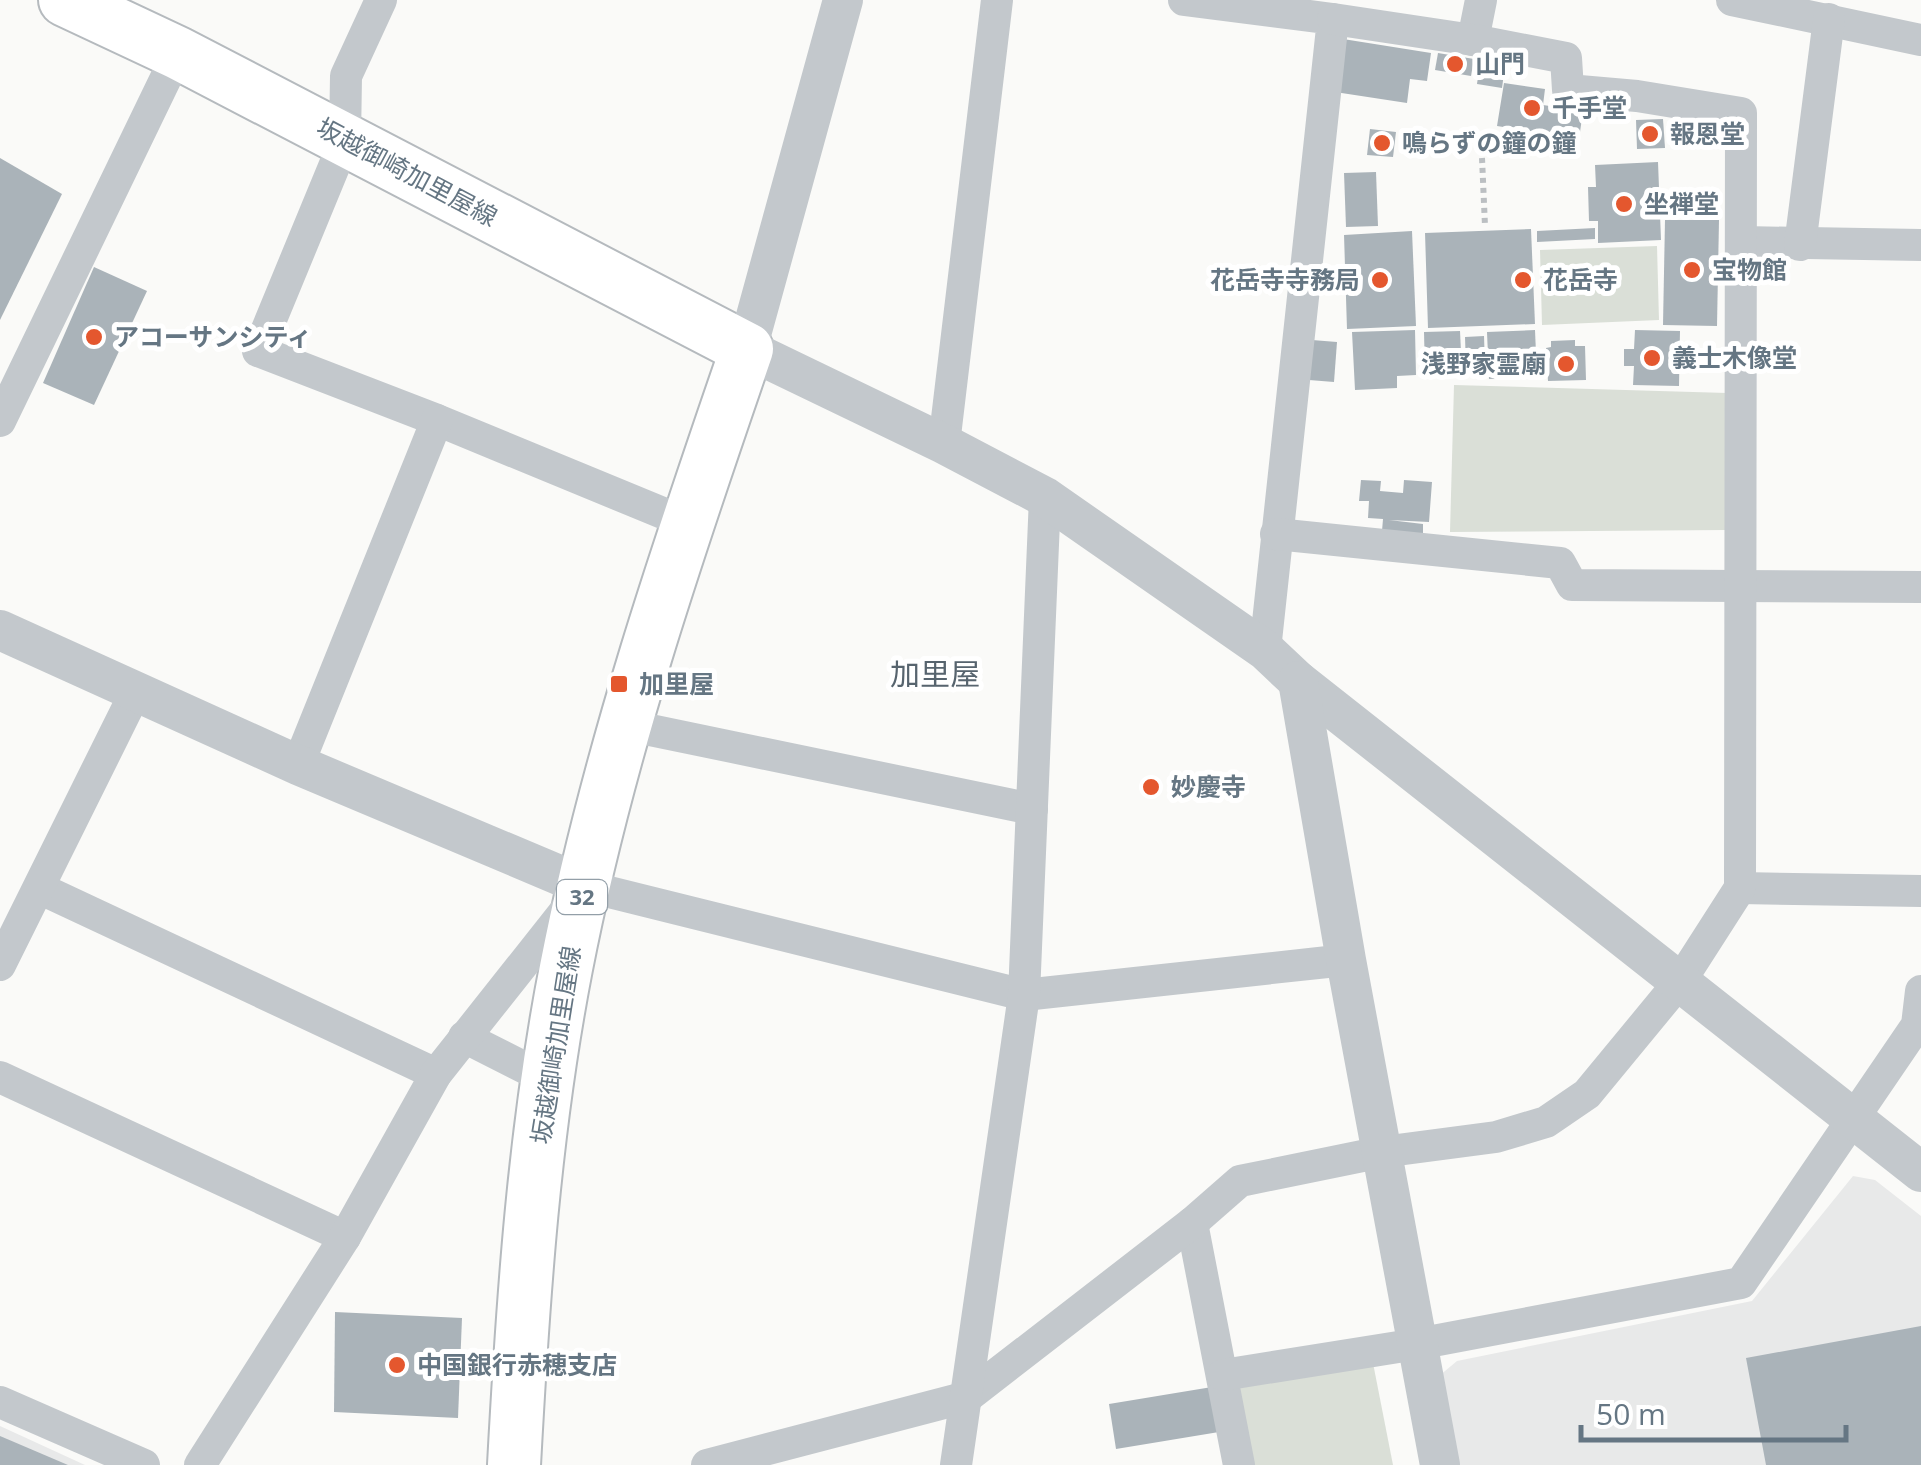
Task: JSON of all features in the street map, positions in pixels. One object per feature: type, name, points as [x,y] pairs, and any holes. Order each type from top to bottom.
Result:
[{"type":"main road","name":"坂越御崎加里屋線","points":[[66,0],[178,53],[747,349],[687,523],[626,725],[584,886],[547,1080],[524,1278],[514,1465]]},
{"type":"street","points":[[381,0],[346,76],[345,140],[258,350],[687,523]]},
{"type":"street","name":"坂越御崎加里屋線","points":[[747,349],[843,0]]},
{"type":"street","points":[[944,444],[997,0]]},
{"type":"street","points":[[707,1465],[967,1398],[1240,1181],[1382,1152],[1496,1137],[1546,1122],[1587,1094],[1681,980],[1740,888],[1741,112],[1568,90],[1566,58],[1473,40],[1184,0]]},
{"type":"street","points":[[1473,40],[1481,0]]},
{"type":"street","points":[[1732,0],[1921,40]]},
{"type":"street","points":[[1265,650],[1333,19]]},
{"type":"street","points":[[1800,245],[1829,19]]},
{"type":"street","points":[[0,421],[178,53]]},
{"type":"street","points":[[1742,242],[1921,245]]},
{"type":"street","points":[[747,349],[944,444],[1045,498],[1265,650],[1298,681],[1921,1172]]},
{"type":"street","points":[[298,765],[437,420]]},
{"type":"street","points":[[956,1465],[1024,995],[1045,498]]},
{"type":"street","points":[[1276,534],[1560,563],[1572,585],[1921,588]]},
{"type":"street","points":[[0,630],[298,765],[584,886],[1024,995],[1346,960]]},
{"type":"street","points":[[1298,681],[1440,1465]]},
{"type":"street","points":[[0,965],[136,691]]},
{"type":"street","points":[[626,725],[1032,809]]},
{"type":"street","points":[[200,1465],[345,1237],[436,1074],[584,886]]},
{"type":"street","points":[[40,888],[436,1074]]},
{"type":"street","points":[[1740,888],[1921,891]]},
{"type":"street","points":[[1222,1375],[1417,1344],[1742,1283],[1917,1026],[1921,991]]},
{"type":"street","points":[[464,1037],[547,1080]]},
{"type":"street","points":[[0,1078],[345,1237]]},
{"type":"street","points":[[1192,1222],[1240,1465]]},
{"type":"street","points":[[0,1402],[144,1465]]},
{"type":"path","points":[[1482,158],[1485,226]]},
{"type":"shaded area","points":[[1657,246],[1659,320],[1542,325],[1540,250]]},
{"type":"shaded area","points":[[1454,385],[1727,393],[1727,530],[1450,532]]},
{"type":"shaded area","points":[[1853,1176],[1875,1180],[1921,1216],[1921,1465],[1458,1465],[1439,1376],[1457,1361],[1752,1301]]},
{"type":"shaded area","points":[[1372,1358],[1393,1465],[1249,1465],[1236,1395],[1243,1380]]},
{"type":"shaded area","points":[[0,1426],[85,1465],[0,1465]]},
{"type":"building","points":[[1343,39],[1431,53],[1427,81],[1410,79],[1407,103],[1335,92]]},
{"type":"building","name":"山門","points":[[1438,53],[1474,59],[1471,76],[1435,70]]},
{"type":"building","points":[[1480,62],[1505,66],[1502,88],[1477,84]]},
{"type":"building","name":"千手堂","points":[[1504,83],[1545,89],[1543,105],[1583,111],[1579,139],[1497,126]]},
{"type":"building","name":"報恩堂","points":[[1663,119],[1665,148],[1637,149],[1636,120]]},
{"type":"building","name":"鳴らずの鐘の鐘","points":[[1370,129],[1396,132],[1393,157],[1367,155]]},
{"type":"building","points":[[0,158],[62,194],[0,320]]},
{"type":"building","name":"坐禅堂","points":[[1658,162],[1661,240],[1598,243],[1598,221],[1589,221],[1588,187],[1596,187],[1595,165]]},
{"type":"building","points":[[1376,172],[1378,226],[1346,227],[1344,173]]},
{"type":"building","points":[[1665,220],[1719,220],[1717,326],[1663,325]]},
{"type":"building","points":[[1595,228],[1595,239],[1537,242],[1537,231]]},
{"type":"building","points":[[1531,229],[1535,324],[1428,328],[1425,233]]},
{"type":"building","name":"花岳寺寺務局","points":[[1412,231],[1416,326],[1347,329],[1344,235]]},
{"type":"building","name":"アコーサンシティ","points":[[94,267],[147,291],[94,405],[43,383]]},
{"type":"building","points":[[1415,330],[1416,375],[1397,376],[1397,388],[1355,390],[1352,332]]},
{"type":"building","points":[[1535,330],[1537,377],[1489,379],[1487,332]]},
{"type":"building","name":"義士木像堂","points":[[1635,330],[1680,331],[1679,386],[1633,385],[1634,366],[1624,366],[1624,349],[1634,349]]},
{"type":"building","points":[[1460,331],[1462,373],[1425,374],[1424,332]]},
{"type":"building","points":[[1484,336],[1485,368],[1466,369],[1465,337]]},
{"type":"building","points":[[1312,340],[1337,342],[1334,382],[1309,380]]},
{"type":"building","name":"浅野家霊廟","points":[[1575,340],[1575,346],[1585,346],[1586,380],[1548,381],[1546,348],[1551,347],[1551,341]]},
{"type":"building","points":[[1361,480],[1381,481],[1380,491],[1403,493],[1404,480],[1432,482],[1429,522],[1389,520],[1423,524],[1423,534],[1382,531],[1383,519],[1368,518],[1369,501],[1359,501]]},
{"type":"building","name":"中国銀行赤穂支店","points":[[335,1312],[462,1318],[458,1418],[334,1412]]},
{"type":"building","points":[[1921,1326],[1921,1465],[1766,1465],[1746,1358]]},
{"type":"building","points":[[1212,1387],[1219,1432],[1116,1449],[1109,1404]]},
{"type":"building","points":[[0,1436],[68,1465],[0,1465]]},
{"type":"place","name":"山門","points":[[1455,64]]},
{"type":"place","name":"千手堂","points":[[1532,108]]},
{"type":"place","name":"報恩堂","points":[[1650,134]]},
{"type":"place","name":"鳴らずの鐘の鐘","points":[[1382,143]]},
{"type":"place","name":"坐禅堂","points":[[1624,204]]},
{"type":"place","name":"宝物館","points":[[1692,270]]},
{"type":"place","name":"花岳寺寺務局","points":[[1380,280]]},
{"type":"place","name":"花岳寺","points":[[1523,280]]},
{"type":"place","name":"アコーサンシティ","points":[[94,337]]},
{"type":"place","name":"義士木像堂","points":[[1652,358]]},
{"type":"place","name":"浅野家霊廟","points":[[1566,364]]},
{"type":"place","name":"加里屋","points":[[619,684]]},
{"type":"place","name":"妙慶寺","points":[[1151,787]]},
{"type":"place","name":"中国銀行赤穂支店","points":[[397,1365]]},
{"type":"district","name":"加里屋","points":[[935,675]]}]
